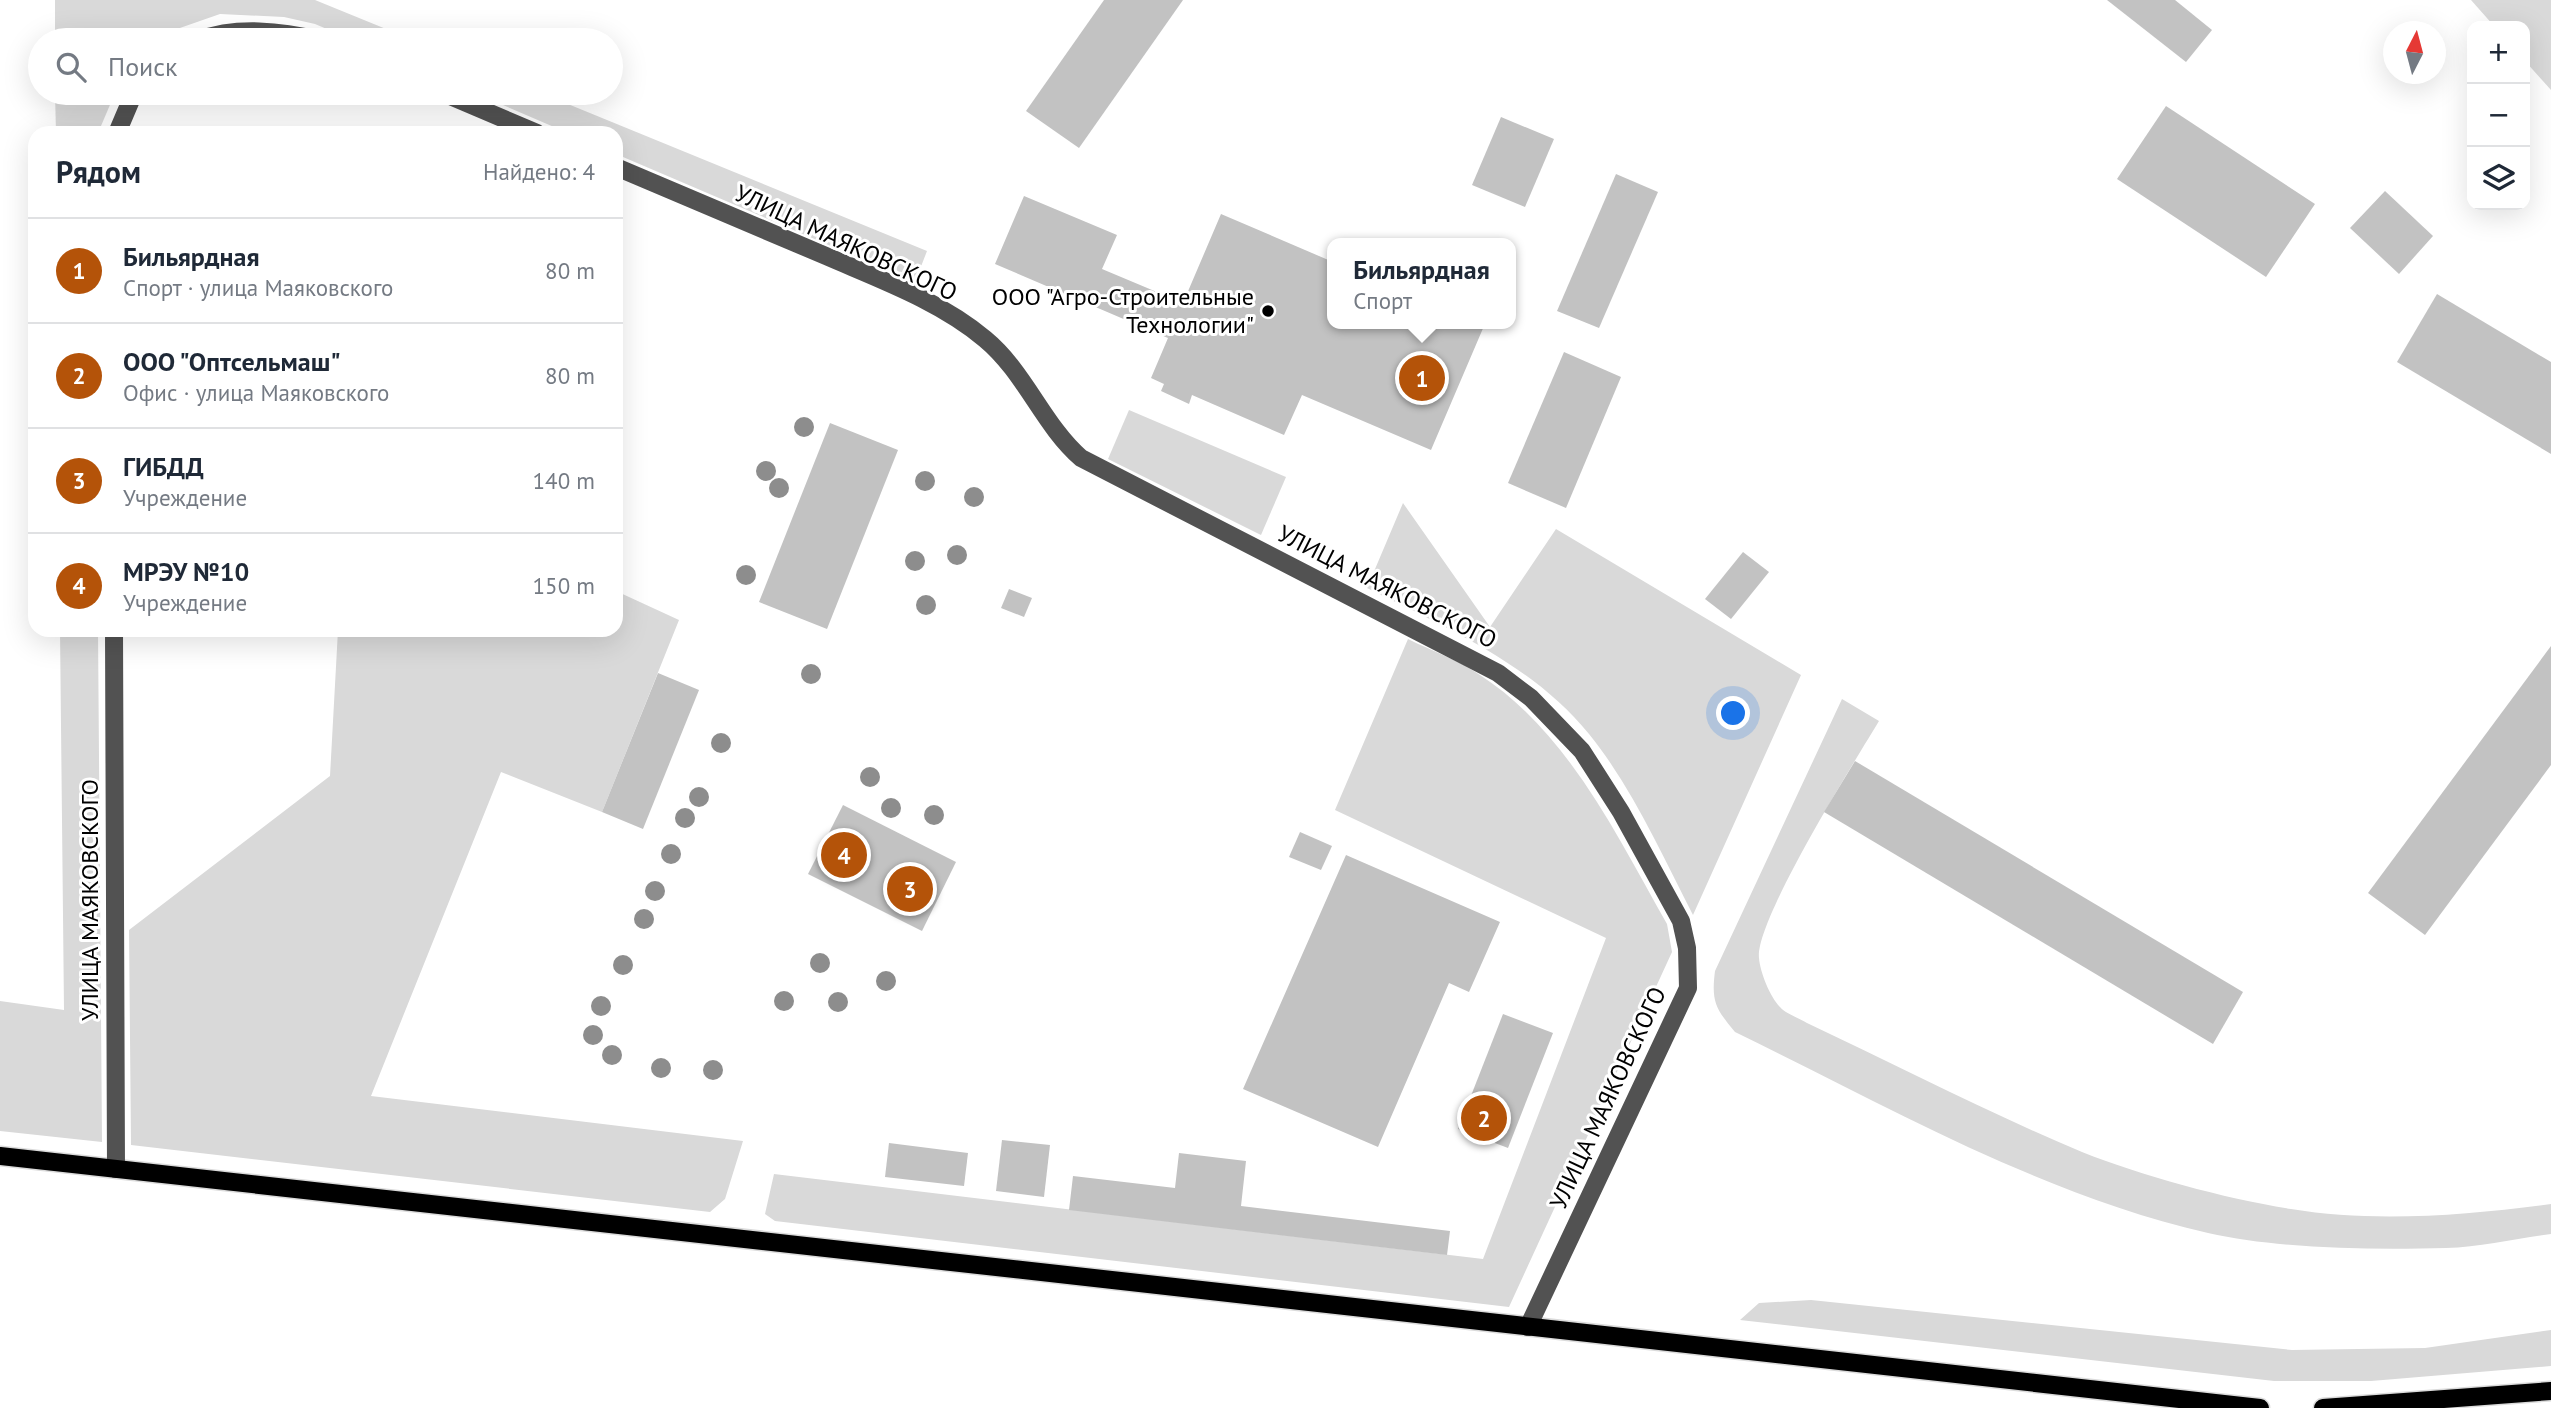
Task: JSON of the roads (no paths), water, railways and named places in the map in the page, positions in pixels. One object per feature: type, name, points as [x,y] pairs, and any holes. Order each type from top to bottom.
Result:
[{"type":"main road","points":[[0,1156],[2260,1408]]},
{"type":"main road","points":[[2323,1408],[2551,1391]]},
{"type":"street","points":[[120,126],[129,105]]},
{"type":"street","points":[[471,105],[521,126]]},
{"type":"street","name":"УЛИЦА МАЯКОВСКОГО","points":[[623,170],[882,280],[957,320],[985,339],[1005,360],[1067,445],[1082,458],[1498,673],[1531,698],[1582,751],[1621,812],[1681,921],[1687,948],[1688,988],[1528,1326]]},
{"type":"street","name":"УЛИЦА МАЯКОВСКОГО","points":[[114,637],[116,1169]]},
{"type":"place","name":"ООО \"Агро-Строительные Технологии\"","points":[[1268,311]]},
{"type":"place","name":"Бильярдная","points":[[1422,378]]},
{"type":"place","name":"МРЭУ №10","points":[[844,855]]},
{"type":"place","name":"ГИБДД","points":[[910,889]]},
{"type":"place","name":"ООО \"Оптсельмаш\"","points":[[1484,1118]]}]
